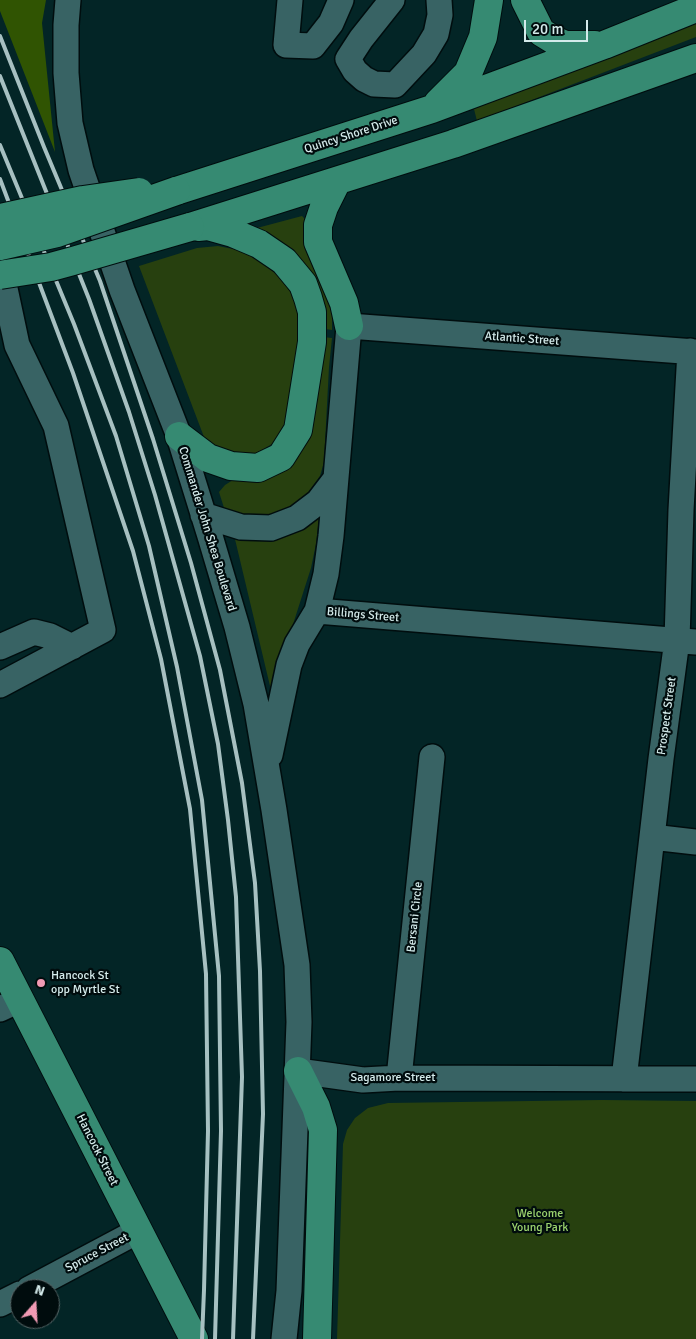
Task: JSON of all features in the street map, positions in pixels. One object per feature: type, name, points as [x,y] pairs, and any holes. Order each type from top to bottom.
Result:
[{"type":"main road","points":[[432,109],[468,73],[483,37],[489,0]]},
{"type":"main road","points":[[525,0],[541,32],[554,40],[566,45],[604,45]]},
{"type":"main road","name":"Quincy Shore Drive","points":[[0,246],[57,233],[176,190],[432,109],[604,45],[696,8]]},
{"type":"main road","points":[[0,275],[65,263],[190,227],[453,144],[696,58]]},
{"type":"main road","points":[[337,181],[324,207],[318,225],[318,242],[344,302],[349,326]]},
{"type":"main road","points":[[0,218],[103,196],[176,190]]},
{"type":"main road","points":[[179,436],[208,458],[231,466],[258,468],[280,457],[298,430],[313,327],[308,298],[303,284],[284,261],[259,244],[233,233],[208,226],[190,227]]},
{"type":"main road","name":"Hancock Street","points":[[0,961],[10,1005],[138,1231],[194,1339]]},
{"type":"main road","points":[[298,1072],[316,1107],[323,1130],[317,1339]]},
{"type":"street","name":"Commander John Shea Boulevard","points":[[68,0],[66,73],[70,123],[81,170],[122,290],[179,436],[237,627],[256,704],[297,965],[298,1072]]},
{"type":"street","points":[[290,0],[286,45],[313,46],[331,23],[341,0]]},
{"type":"street","points":[[392,0],[361,39],[348,59],[355,72],[374,84],[395,85],[424,54],[436,34],[440,15],[438,0]]},
{"type":"street","points":[[0,265],[8,352],[56,426],[103,630],[0,685]]},
{"type":"street","name":"Atlantic Street","points":[[349,326],[693,351]]},
{"type":"street","name":"Billings Street","points":[[349,326],[334,481],[331,536],[326,574],[317,611],[687,641]]},
{"type":"street","name":"Prospect Street","points":[[624,1079],[652,837],[687,641],[681,510],[693,351]]},
{"type":"street","points":[[203,515],[241,527],[271,528],[297,518],[318,502],[334,481]]},
{"type":"street","points":[[267,772],[289,665],[297,644],[317,611]]},
{"type":"street","points":[[0,647],[34,632],[50,636],[72,647]]},
{"type":"street","name":"Bersani Circle","points":[[399,1078],[432,757]]},
{"type":"street","points":[[652,837],[696,842]]},
{"type":"street","points":[[284,1339],[289,1291],[298,1072]]},
{"type":"street","name":"Sagamore Street","points":[[298,1072],[362,1080],[399,1078],[696,1079]]},
{"type":"street","name":"Spruce Street","points":[[47,1279],[138,1231]]},
{"type":"green space","points":[[0,0],[46,0],[42,23],[55,152],[0,11]]},
{"type":"green space","points":[[696,21],[696,37],[477,121],[474,109]]},
{"type":"green space","points":[[302,216],[305,219],[306,251],[328,300],[332,315],[332,330],[325,329],[280,242],[257,228]]},
{"type":"green space","points":[[218,246],[238,250],[263,262],[283,281],[298,304],[302,331],[287,428],[272,444],[253,455],[233,455],[212,445],[204,437],[139,266],[197,248]]},
{"type":"green space","points":[[323,337],[332,338],[324,462],[320,476],[299,505],[263,519],[225,511],[219,492],[225,485],[233,480],[281,470],[297,458],[308,437]]},
{"type":"green space","points":[[317,515],[319,517],[316,544],[311,568],[273,687],[270,686],[234,535]]},
{"type":"green space","name":"Welcome Young Park","points":[[602,1100],[696,1101],[696,1339],[337,1339],[343,1144],[347,1130],[355,1118],[368,1108],[388,1103]]},
{"type":"railway","points":[[0,36],[100,281],[153,439],[191,563],[220,670],[242,783],[255,883],[260,971],[263,1114],[253,1339]]},
{"type":"railway","points":[[0,76],[89,299],[129,412],[155,495],[200,656],[218,744],[236,897],[242,1077],[233,1339]]},
{"type":"railway","points":[[0,145],[74,324],[116,436],[149,546],[177,667],[202,800],[219,976],[221,1131],[215,1339]]},
{"type":"railway","points":[[0,179],[73,373],[133,551],[161,659],[190,809],[206,974],[208,1131],[202,1339]]},
{"type":"place","name":"Hancock St opp Myrtle St","points":[[41,983]]}]
